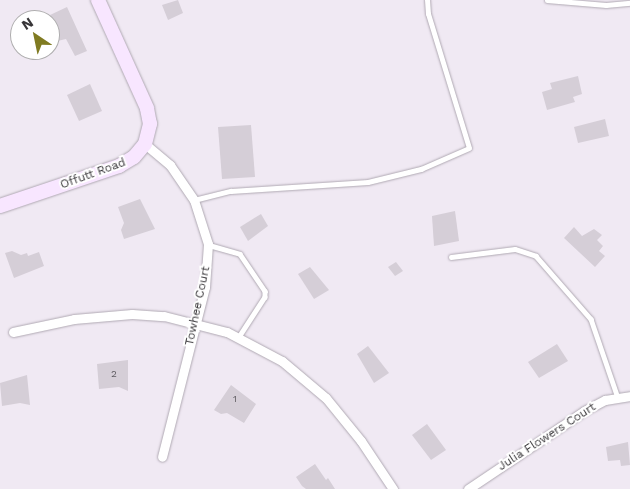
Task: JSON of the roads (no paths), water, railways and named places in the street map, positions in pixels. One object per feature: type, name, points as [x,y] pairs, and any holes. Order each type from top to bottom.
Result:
[{"type":"street","points":[[98,0],[147,108],[150,124],[145,144]]},
{"type":"street","name":"Towhee Court","points":[[145,144],[170,165],[194,200],[208,244],[207,273],[162,456]]},
{"type":"street","name":"Offutt Road","points":[[0,206],[119,166],[134,157],[145,144]]},
{"type":"street","points":[[13,332],[74,319],[132,314],[164,316],[196,323],[239,337],[282,361],[326,398],[361,441],[393,489]]},
{"type":"street","name":"Julia Flowers Court","points":[[468,489],[584,411],[618,398],[630,396]]},
{"type":"lane","points":[[194,200],[231,192],[368,182],[421,169],[469,148],[428,14],[427,0]]},
{"type":"lane","points":[[547,0],[606,5],[630,3]]},
{"type":"lane","points":[[208,244],[240,254],[265,291],[265,297],[239,337]]},
{"type":"lane","points":[[450,257],[515,249],[536,256],[591,318],[618,398]]}]
